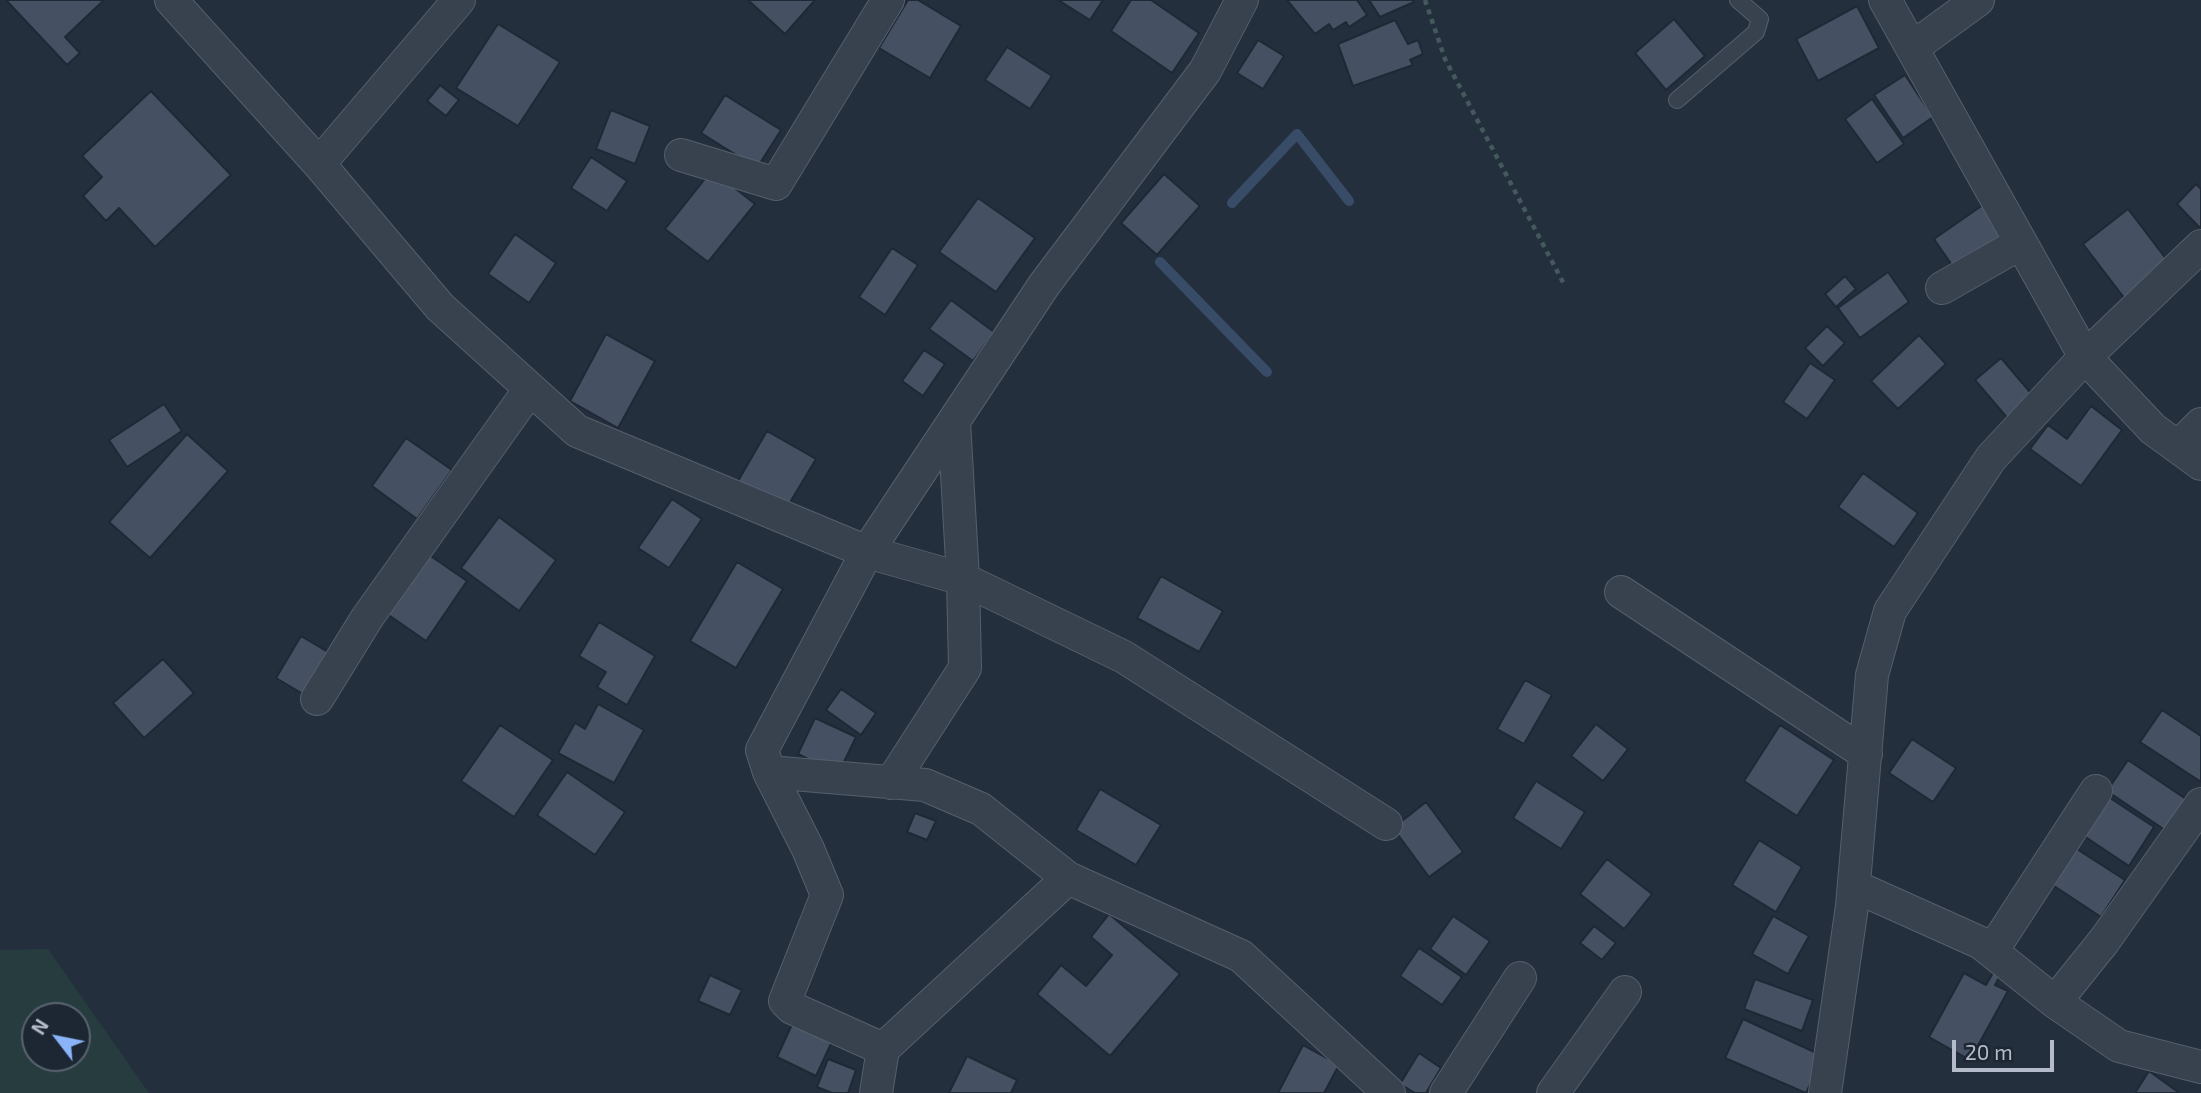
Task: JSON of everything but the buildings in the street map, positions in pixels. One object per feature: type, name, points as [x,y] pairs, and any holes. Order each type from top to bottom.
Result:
[{"type":"street","points":[[171,0],[318,164],[440,307],[577,431],[867,552],[963,579],[1124,657],[1386,824]]},
{"type":"street","points":[[318,164],[458,0]]},
{"type":"street","points":[[681,155],[776,184],[888,0]]},
{"type":"street","points":[[883,1049],[792,1008],[785,1001],[827,895],[808,849],[769,772],[762,750],[867,552],[1044,285],[1205,72],[1242,0]]},
{"type":"street","points":[[1885,0],[2085,357],[2153,429],[2190,456],[2201,424]]},
{"type":"street","points":[[1912,48],[1978,0]]},
{"type":"street","points":[[1942,288],[2021,243]]},
{"type":"street","points":[[1825,1093],[1854,886],[1872,674],[1890,611],[1991,458],[2085,357],[2201,246]]},
{"type":"street","points":[[317,699],[367,618],[530,389]]},
{"type":"street","points":[[891,783],[965,668],[954,421]]},
{"type":"street","points":[[1621,592],[1866,754]]},
{"type":"street","points":[[769,772],[925,785],[981,809],[1068,878],[1241,956],[1389,1093]]},
{"type":"street","points":[[1992,951],[2096,791]]},
{"type":"street","points":[[2055,1002],[2104,941],[2201,804]]},
{"type":"street","points":[[876,1093],[883,1049],[1068,878]]},
{"type":"street","points":[[1854,886],[1981,943],[2055,1002],[2119,1046],[2201,1067]]},
{"type":"street","points":[[1446,1093],[1521,978]]},
{"type":"street","points":[[1553,1093],[1625,992]]},
{"type":"lane","points":[[1677,100],[1756,32],[1760,19],[1738,0]]},
{"type":"path","points":[[1425,0],[1445,59],[1565,286]]},
{"type":"green space","points":[[48,949],[85,1002],[21,1002],[21,1072],[91,1072],[91,1010],[149,1093],[0,1093],[0,950]]},
{"type":"waterway","points":[[1232,203],[1297,134],[1349,201]]},
{"type":"waterway","points":[[1160,262],[1267,372]]}]
